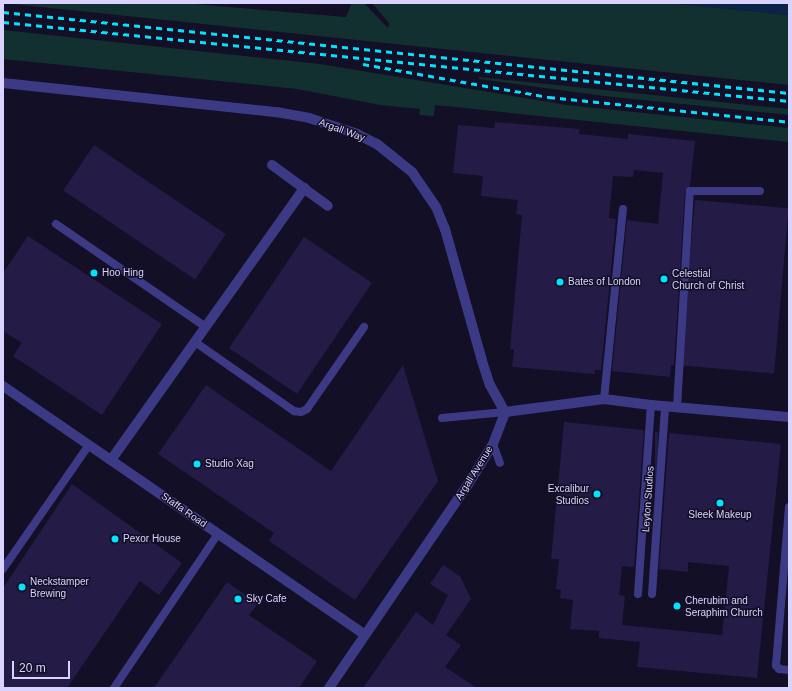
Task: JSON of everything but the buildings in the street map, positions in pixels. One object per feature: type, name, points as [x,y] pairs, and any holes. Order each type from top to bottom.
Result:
[{"type":"street","name":"Argall Way","points":[[3,83],[276,112],[309,118],[357,134],[377,144],[412,172],[436,207],[445,229],[490,385],[505,412]]},
{"type":"street","points":[[272,165],[328,206]]},
{"type":"street","points":[[111,460],[304,188]]},
{"type":"street","name":"Staffa Road","points":[[3,386],[365,635]]},
{"type":"street","points":[[505,412],[604,398],[651,405],[789,417]]},
{"type":"street","name":"Argall Avenue","points":[[329,688],[467,486],[493,444],[505,412]]},
{"type":"lane","points":[[677,407],[690,191],[760,191]]},
{"type":"lane","points":[[604,398],[623,209]]},
{"type":"lane","points":[[56,224],[206,327]]},
{"type":"lane","points":[[195,342],[294,411],[301,412],[307,409],[364,327]]},
{"type":"lane","points":[[638,594],[651,405]]},
{"type":"lane","name":"Leyton Studios","points":[[652,594],[665,406]]},
{"type":"lane","points":[[442,418],[505,412]]},
{"type":"lane","points":[[493,444],[500,463]]},
{"type":"lane","points":[[3,569],[89,445]]},
{"type":"lane","points":[[789,507],[776,665],[780,669],[789,670]]},
{"type":"lane","points":[[114,688],[218,534]]},
{"type":"green space","points":[[3,3],[182,3],[346,17],[352,3],[364,3],[388,28],[389,23],[372,3],[669,3],[789,15],[789,85]]},
{"type":"green space","points":[[3,30],[320,64],[567,105],[789,128],[789,142],[435,105],[434,116],[419,115],[420,109],[380,105],[297,89],[3,59]]},
{"type":"green space","points":[[479,77],[789,109],[789,115],[604,96],[479,79]]},
{"type":"water","points":[[669,3],[789,3],[789,15],[726,9]]},
{"type":"railway","points":[[3,12],[789,93]]},
{"type":"railway","points":[[3,22],[789,101]]},
{"type":"railway","points":[[363,64],[549,97],[789,122]]},
{"type":"place","name":"Hoo Hing","points":[[94,273]]},
{"type":"place","name":"Celestial Church of Christ","points":[[664,279]]},
{"type":"place","name":"Bates of London","points":[[560,282]]},
{"type":"place","name":"Studio Xag","points":[[197,464]]},
{"type":"place","name":"Excalibur Studios","points":[[597,494]]},
{"type":"place","name":"Sleek Makeup","points":[[720,503]]},
{"type":"place","name":"Pexor House","points":[[115,539]]},
{"type":"place","name":"Neckstamper Brewing","points":[[22,587]]},
{"type":"place","name":"Sky Cafe","points":[[238,599]]},
{"type":"place","name":"Cherubim and Seraphim Church","points":[[677,606]]}]
